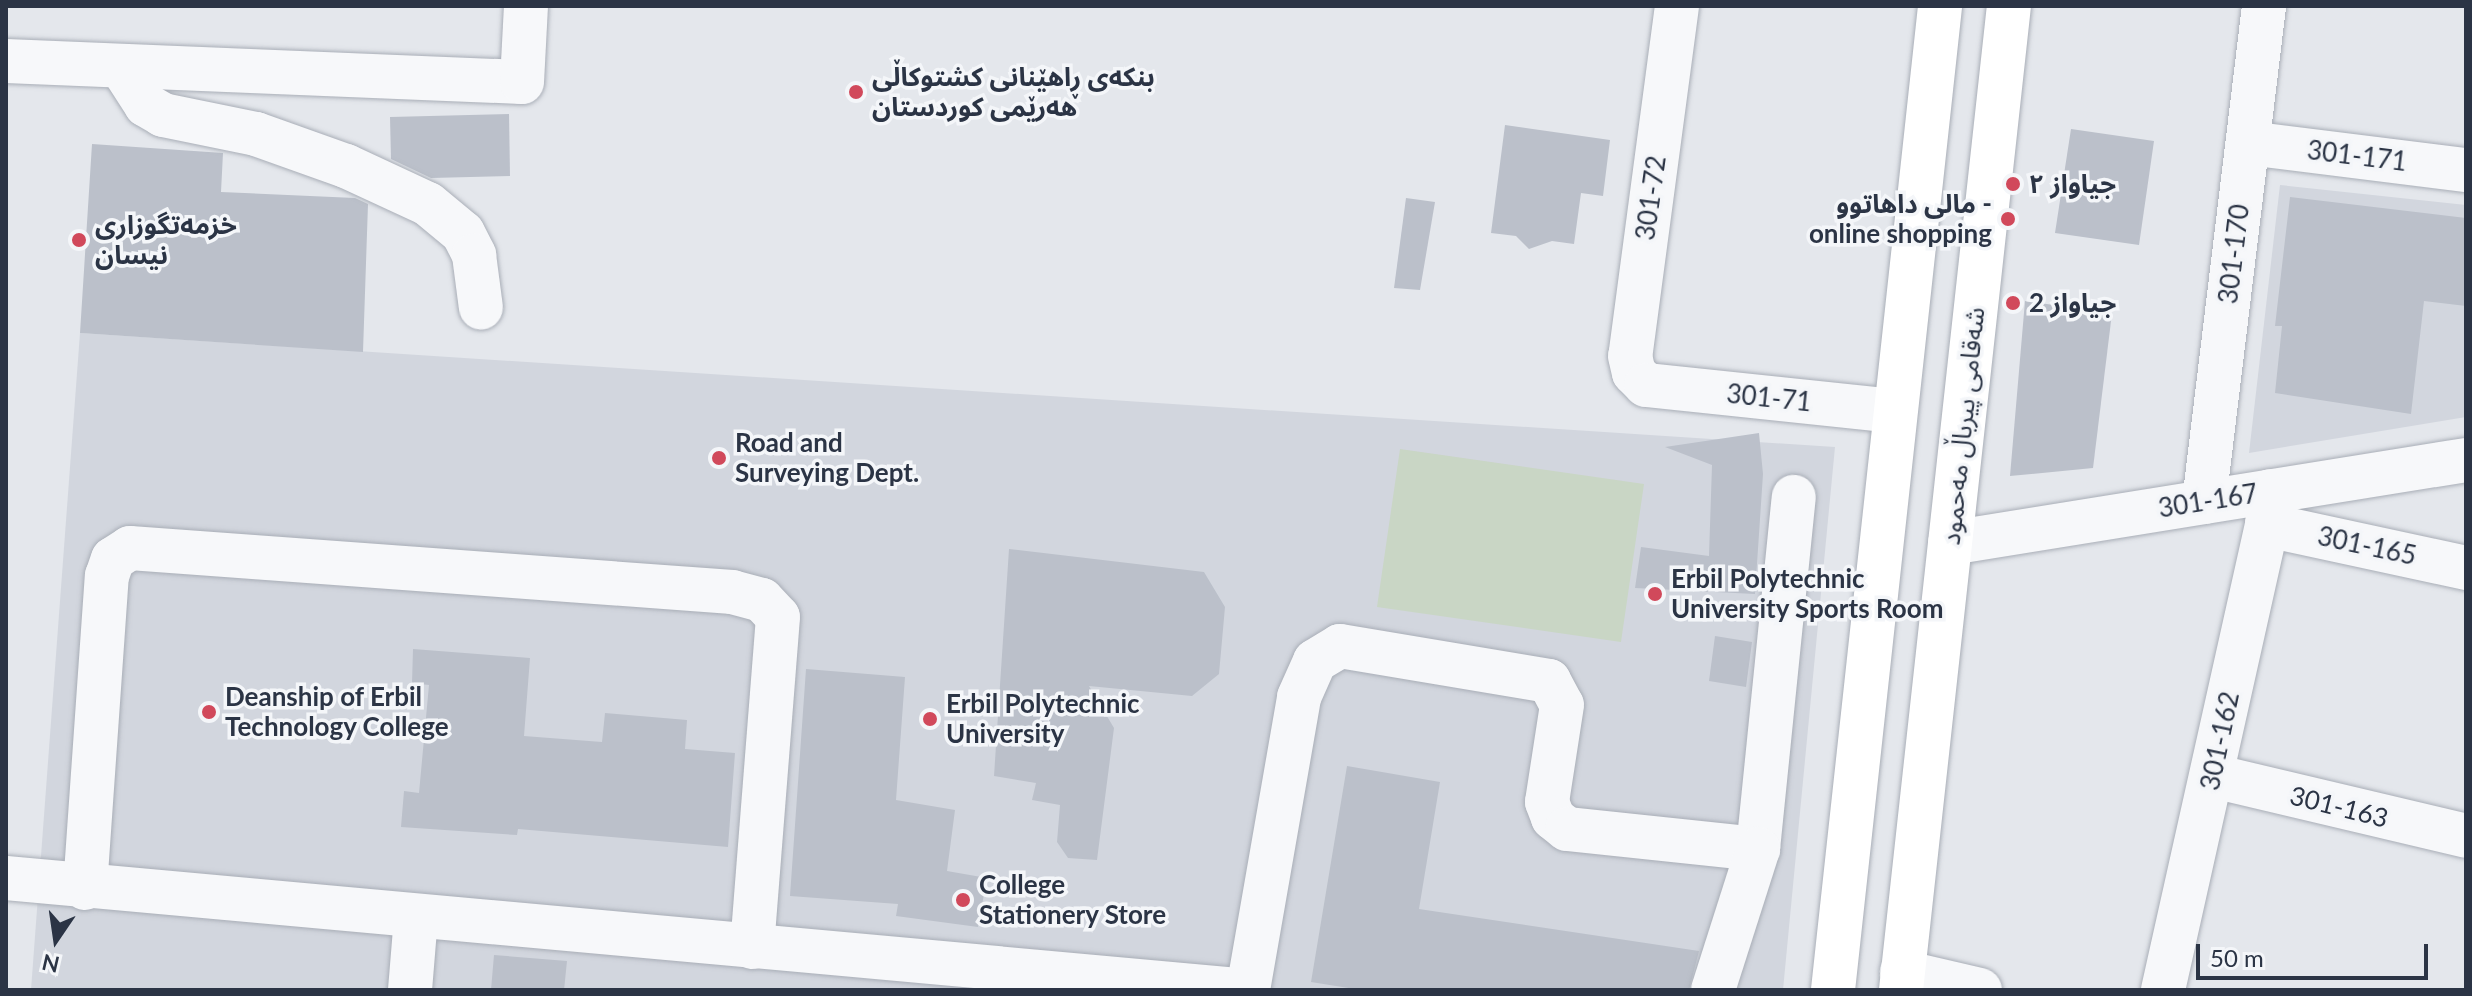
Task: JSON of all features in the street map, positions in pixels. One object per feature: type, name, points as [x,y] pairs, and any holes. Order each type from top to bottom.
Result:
[{"type":"main road","points":[[1833,990],[1893,411],[1940,6]]},
{"type":"main road","name":"شەقامی پیرباڵ مەحمود","points":[[1902,981],[2009,6]]},
{"type":"street","points":[[6,61],[522,82],[526,6]]},
{"type":"street","name":"301-72","points":[[1646,385],[1634,373],[1630,356],[1677,6]]},
{"type":"street","name":"301-170","points":[[2204,502],[2264,6]]},
{"type":"street","points":[[121,66],[146,105],[163,115],[256,134],[346,166],[428,204],[463,233],[474,255],[481,308]]},
{"type":"street","name":"301-171","points":[[2248,143],[2466,170]]},
{"type":"street","name":"301-71","points":[[1646,385],[1893,411]]},
{"type":"street","name":"301-167","points":[[1950,543],[2204,502],[2268,508],[2466,460]]},
{"type":"street","points":[[1713,990],[1758,849],[1794,497]]},
{"type":"street","name":"301-165","points":[[2268,508],[2466,568]]},
{"type":"street","name":"301-162","points":[[2163,990],[2213,776],[2268,508]]},
{"type":"street","points":[[85,888],[107,576],[113,559],[130,548],[732,592],[762,600],[778,617],[752,947]]},
{"type":"street","points":[[1248,990],[1299,697],[1315,661],[1340,646],[1549,681],[1562,705],[1547,802],[1553,818],[1567,829],[1758,849]]},
{"type":"street","name":"301-163","points":[[2213,776],[2466,836]]},
{"type":"street","points":[[6,878],[85,888],[752,947],[928,978],[1240,990]]},
{"type":"street","points":[[410,990],[416,917]]},
{"type":"street","points":[[1902,981],[1980,990]]},
{"type":"shaded area","points":[[2280,185],[2466,205],[2466,417],[2249,453]]},
{"type":"shaded area","name":"Erbil Polytechnic University","points":[[80,333],[1835,447],[1783,990],[31,990]]},
{"type":"green space","points":[[1400,449],[1644,484],[1621,642],[1377,607]]},
{"type":"building","points":[[509,114],[510,176],[431,178],[391,159],[390,117]]},
{"type":"building","points":[[1505,125],[1610,140],[1603,196],[1581,193],[1574,244],[1552,241],[1529,249],[1516,236],[1491,233]]},
{"type":"building","points":[[2071,129],[2154,141],[2139,245],[2055,233]]},
{"type":"building","points":[[92,144],[223,153],[221,192],[355,198],[368,204],[363,352],[80,333]]},
{"type":"building","points":[[2290,197],[2466,218],[2466,306],[2424,301],[2411,414],[2275,393],[2282,326],[2275,326]]},
{"type":"building","points":[[1406,198],[1435,202],[1420,290],[1394,288]]},
{"type":"building","points":[[2025,301],[2112,313],[2093,468],[2010,476]]},
{"type":"building","points":[[1759,433],[1763,474],[1755,594],[1635,588],[1641,547],[1709,556],[1712,465],[1665,447]]},
{"type":"building","points":[[1009,549],[1204,572],[1225,607],[1219,674],[1192,696],[1089,686],[1114,728],[1097,860],[1068,858],[1057,842],[1060,805],[1032,800],[1036,783],[994,776]]},
{"type":"building","points":[[1715,636],[1752,642],[1746,687],[1709,681]]},
{"type":"building","points":[[413,649],[530,658],[524,736],[602,742],[605,713],[687,720],[685,749],[735,753],[728,847],[518,829],[517,835],[401,827],[404,791],[419,793],[429,685],[412,683]]},
{"type":"building","points":[[806,669],[905,677],[896,800],[955,810],[947,871],[987,878],[978,927],[896,916],[898,904],[790,896]]},
{"type":"building","points":[[1347,766],[1440,782],[1419,909],[1699,951],[1689,990],[1361,990],[1311,982]]},
{"type":"building","points":[[494,955],[567,961],[564,990],[491,990]]},
{"type":"place","name":"بنکەی ڕاهێنانی کشتوکاڵی هەرێمی کوردستان","points":[[856,92]]},
{"type":"place","name":"جیاواز ٢","points":[[2013,184]]},
{"type":"place","name":"مالی داهاتوو - online shopping","points":[[2008,219]]},
{"type":"place","name":"خزمەتگوزاری نیسان","points":[[79,240]]},
{"type":"place","name":"جیاواز 2","points":[[2013,303]]},
{"type":"place","name":"Road and Surveying Dept.","points":[[719,458]]},
{"type":"place","name":"Erbil Polytechnic University Sports Room","points":[[1655,594]]},
{"type":"place","name":"Deanship of Erbil Technology College","points":[[209,712]]},
{"type":"place","name":"Erbil Polytechnic University","points":[[930,719]]},
{"type":"place","name":"College Stationery Store","points":[[963,900]]}]
